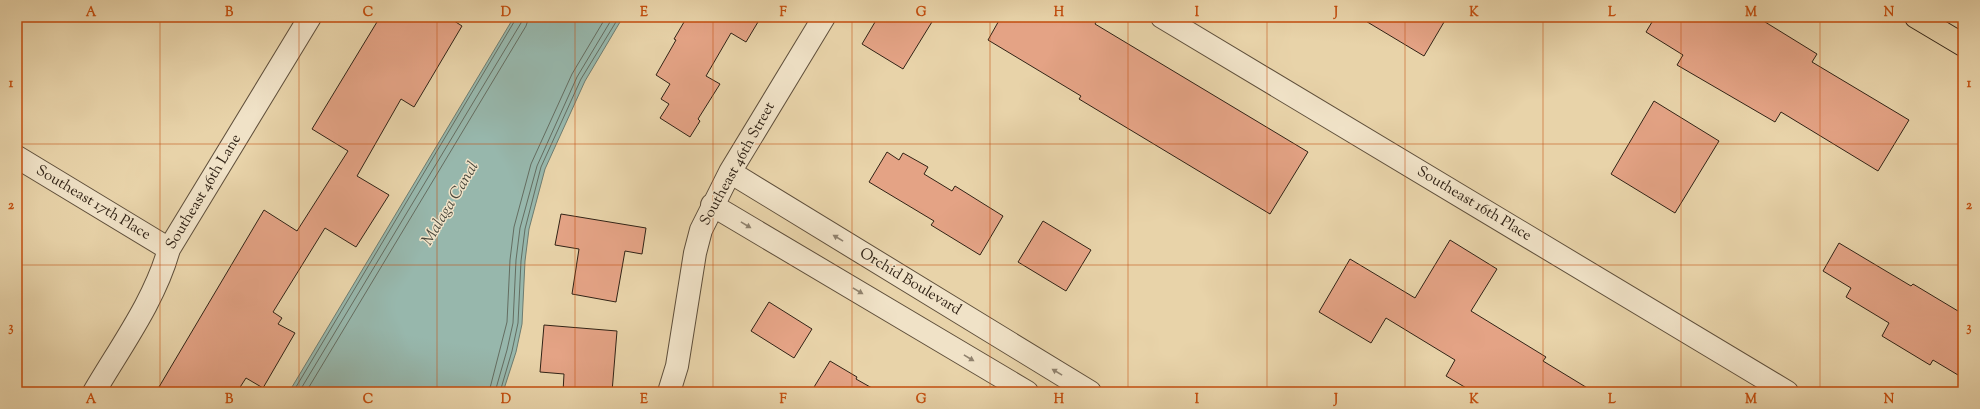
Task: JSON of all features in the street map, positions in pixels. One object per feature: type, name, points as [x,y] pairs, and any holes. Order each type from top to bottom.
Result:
[{"type":"main road","points":[[1916,17],[1963,45]]},
{"type":"street","name":"Southeast 46th Lane","points":[[94,392],[155,287],[164,268],[169,249],[310,17]]},
{"type":"street","name":"Southeast 46th Street","points":[[669,392],[681,347],[697,242],[712,205],[730,172],[824,17]]},
{"type":"street","name":"Southeast 16th Place","points":[[1162,17],[1787,392]]},
{"type":"street","name":"Southeast 17th Place","points":[[17,157],[169,249]]},
{"type":"street","name":"Orchid Boulevard","points":[[730,172],[1090,392]]},
{"type":"street","points":[[712,205],[1027,392]]},
{"type":"water","name":"Malaga Canal","points":[[514,17],[623,17],[585,81],[545,169],[529,229],[525,261],[522,324],[516,352],[503,392],[289,392]]},
{"type":"building","points":[[380,17],[448,17],[462,26],[414,107],[401,99],[357,176],[389,195],[356,247],[325,228],[273,312],[282,318],[278,324],[295,333],[263,388],[246,378],[237,392],[156,392],[264,210],[297,231],[348,151],[312,129]]},
{"type":"building","points":[[687,17],[761,17],[746,42],[731,33],[706,76],[720,84],[698,119],[700,121],[690,137],[660,118],[669,104],[661,99],[670,84],[656,75]]},
{"type":"building","points":[[878,17],[935,17],[903,69],[862,44]]},
{"type":"building","points":[[1001,17],[1099,17],[1095,24],[1308,152],[1270,214],[1079,99],[1081,96],[988,40]]},
{"type":"building","points":[[1359,17],[1447,17],[1424,56]]},
{"type":"building","points":[[1655,17],[1757,17],[1817,54],[1812,62],[1909,120],[1878,171],[1781,112],[1775,122],[1677,65],[1683,55],[1646,32]]},
{"type":"building","points":[[1654,101],[1719,141],[1675,213],[1611,174]]},
{"type":"building","points":[[887,152],[899,160],[903,153],[928,167],[924,174],[952,191],[955,186],[1003,216],[980,255],[931,225],[934,221],[869,182]]},
{"type":"building","points":[[561,214],[646,228],[642,254],[625,251],[616,302],[572,294],[579,249],[555,245]]},
{"type":"building","points":[[1043,221],[1091,250],[1066,291],[1018,262]]},
{"type":"building","points":[[1450,240],[1497,269],[1471,311],[1546,357],[1543,361],[1594,392],[1473,392],[1446,376],[1455,360],[1386,318],[1371,343],[1319,312],[1350,259],[1415,298]]},
{"type":"building","points":[[1839,243],[1911,286],[1913,284],[1963,314],[1963,378],[1933,360],[1930,365],[1882,336],[1889,323],[1846,297],[1851,288],[1823,271]]},
{"type":"building","points":[[769,302],[812,329],[794,358],[751,331]]},
{"type":"building","points":[[544,325],[617,331],[612,392],[563,392],[564,374],[540,372]]},
{"type":"building","points":[[830,361],[857,377],[856,379],[879,392],[811,392]]}]
